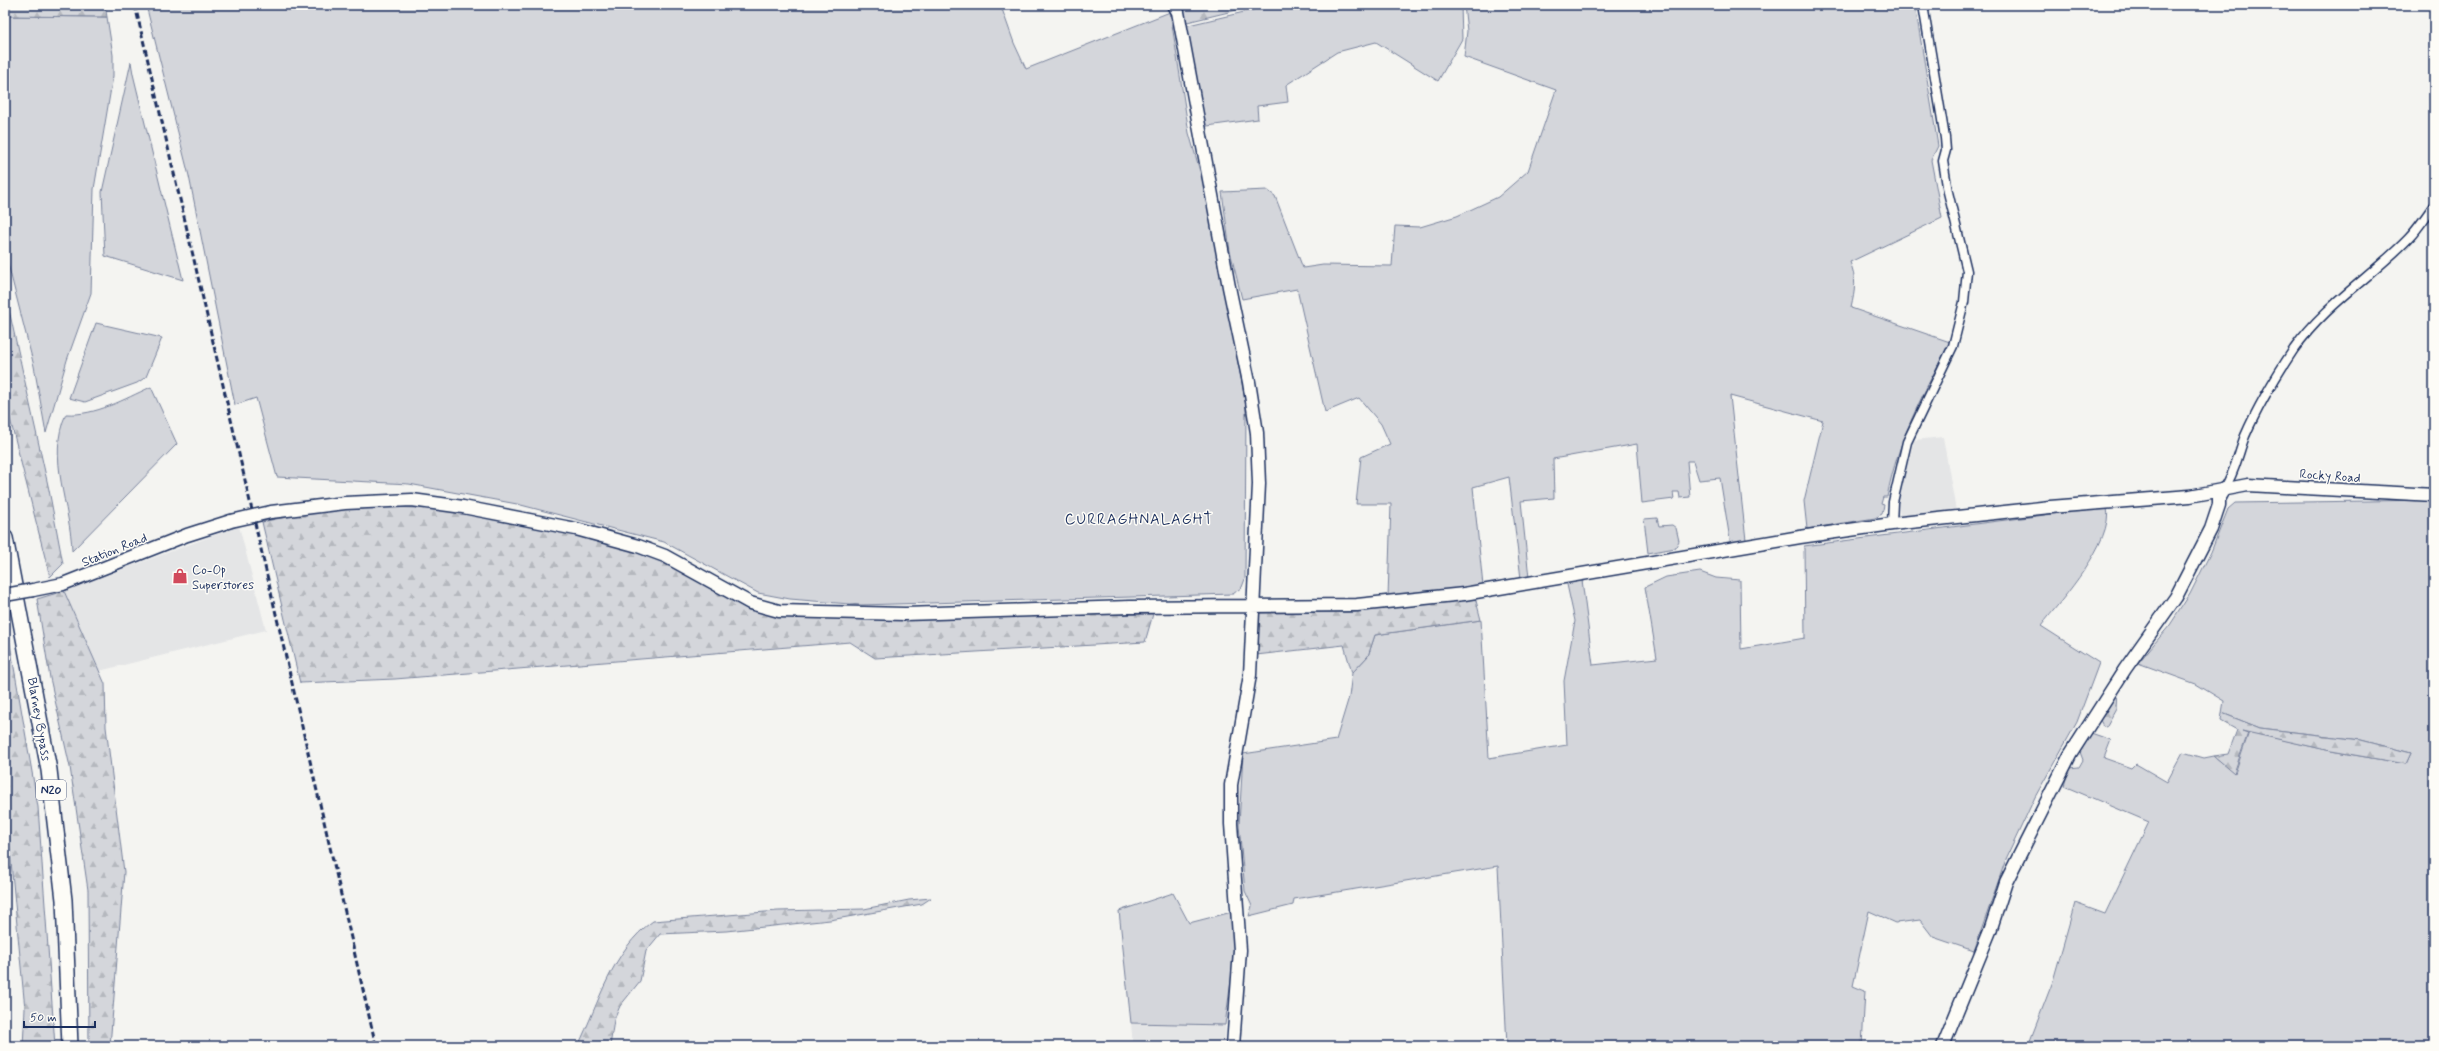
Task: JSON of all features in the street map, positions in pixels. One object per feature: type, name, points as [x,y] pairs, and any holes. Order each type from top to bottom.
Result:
[{"type":"highway","name":"Blarney Bypass","points":[[5,538],[50,778],[64,900],[70,1046]]},
{"type":"street","points":[[1174,5],[1178,12],[1229,287],[1249,382],[1257,433],[1259,484],[1252,606],[1250,675],[1231,785],[1231,824],[1240,950],[1233,1046]]},
{"type":"street","points":[[1892,524],[1893,502],[1907,442],[1953,346],[1964,302],[1967,271],[1948,192],[1943,161],[1946,150],[1945,138],[1923,5]]},
{"type":"street","points":[[1943,1046],[1990,930],[2006,882],[2070,756],[2125,669],[2176,597],[2211,529],[2219,505],[2219,497],[2230,479],[2245,436],[2273,382],[2295,348],[2315,322],[2408,239],[2434,205]]},
{"type":"street","name":"Rocky Road","points":[[1252,606],[1357,605],[1464,594],[1800,537],[1892,524],[2050,507],[2190,496],[2248,485],[2434,495]]},
{"type":"street","name":"Station Road","points":[[5,595],[63,584],[188,535],[231,521],[271,512],[345,503],[412,500],[463,507],[576,529],[638,546],[665,556],[750,603],[779,611],[904,614],[1130,607],[1252,606]]},
{"type":"shaded area","points":[[1943,437],[1956,511],[1900,519],[1898,499],[1914,440]]},
{"type":"shaded area","points":[[239,526],[266,630],[99,671],[64,591]]},
{"type":"shaded area","points":[[1131,1023],[1225,1025],[1225,1046],[1133,1046]]},
{"type":"green space","points":[[5,5],[105,5],[107,17],[5,16]]},
{"type":"green space","points":[[146,5],[1010,5],[1002,9],[1014,43],[1026,69],[1170,12],[1189,133],[1206,192],[1246,405],[1245,579],[1242,587],[1233,594],[861,605],[790,599],[758,593],[664,542],[517,504],[409,484],[277,477],[256,398],[235,405],[189,176]]},
{"type":"green space","points":[[1179,5],[1258,5],[1183,23]]},
{"type":"green space","points":[[1274,5],[1461,5],[1462,39],[1438,81],[1376,42],[1337,52],[1286,85],[1288,102],[1257,106],[1258,119],[1200,127],[1180,27]]},
{"type":"green space","points":[[1464,5],[1915,5],[1938,146],[1931,160],[1942,218],[1850,262],[1854,274],[1855,285],[1851,308],[1950,342],[1912,417],[1898,456],[1887,497],[1883,497],[1881,504],[1884,505],[1882,514],[1875,518],[1807,529],[1804,501],[1823,421],[1730,396],[1746,540],[1731,546],[1720,478],[1699,480],[1693,461],[1687,461],[1690,497],[1680,498],[1679,492],[1673,492],[1674,499],[1642,503],[1637,444],[1553,459],[1554,498],[1521,501],[1529,578],[1521,579],[1509,477],[1473,487],[1483,586],[1388,598],[1391,504],[1356,504],[1361,457],[1390,444],[1381,424],[1359,398],[1325,412],[1297,289],[1242,299],[1230,251],[1222,192],[1267,190],[1275,196],[1303,268],[1323,265],[1392,266],[1395,226],[1420,227],[1457,216],[1498,197],[1528,171],[1556,90],[1464,57],[1467,31]]},
{"type":"green space","points":[[5,16],[107,17],[113,55],[113,76],[94,189],[91,293],[67,360],[46,433],[34,366],[5,252]]},
{"type":"green space","points":[[131,62],[183,280],[105,256],[102,192]]},
{"type":"green space","points":[[5,292],[49,490],[63,564],[50,577],[5,399]]},
{"type":"green space","points":[[96,323],[162,338],[146,377],[137,383],[85,402],[69,398]]},
{"type":"green space","points":[[151,387],[177,444],[72,551],[71,534],[61,482],[58,447],[60,430],[66,414],[77,414],[99,410]]},
{"type":"green space","points":[[2434,500],[2434,1046],[2028,1046],[2053,981],[2075,903],[2105,914],[2149,822],[2064,786],[2069,768],[2079,767],[2083,760],[2080,752],[2091,733],[2111,740],[2104,758],[2132,768],[2136,764],[2167,782],[2183,752],[2204,758],[2214,756],[2235,773],[2249,732],[2331,751],[2406,764],[2411,753],[2361,740],[2260,728],[2222,713],[2224,701],[2196,684],[2138,663],[2170,625],[2190,594],[2211,552],[2228,509],[2235,503]]},
{"type":"green space","points":[[392,507],[444,509],[600,540],[660,559],[749,610],[783,617],[839,618],[1153,614],[1145,642],[875,658],[850,642],[395,679],[300,683],[262,522],[326,511]]},
{"type":"green space","points":[[2107,507],[2107,521],[2103,537],[2095,553],[2073,586],[2041,626],[2099,663],[2077,722],[2035,797],[2006,859],[1974,951],[1933,937],[1920,920],[1896,923],[1869,911],[1853,986],[1865,991],[1862,1046],[1507,1046],[1498,866],[1294,899],[1293,905],[1249,916],[1252,906],[1245,891],[1239,825],[1243,754],[1336,740],[1349,697],[1352,673],[1368,656],[1375,635],[1481,620],[1489,758],[1567,745],[1564,681],[1575,621],[1566,580],[1582,580],[1593,665],[1657,658],[1645,587],[1666,577],[1700,572],[1716,578],[1740,580],[1741,649],[1805,638],[1804,546]]},
{"type":"green space","points":[[1657,518],[1659,526],[1672,525],[1676,528],[1679,541],[1675,548],[1648,553],[1644,519]]},
{"type":"green space","points":[[64,591],[105,684],[106,727],[124,872],[110,1046],[89,1046],[88,890],[70,767],[50,678],[37,599]]},
{"type":"green space","points":[[1474,593],[1481,620],[1375,635],[1368,656],[1352,673],[1344,645],[1256,655],[1256,618],[1260,613],[1355,612]]},
{"type":"green space","points":[[5,615],[38,807],[55,1046],[23,1046],[25,1009],[5,799]]},
{"type":"green space","points":[[2117,690],[2116,709],[2106,727],[2103,726],[2100,720]]},
{"type":"green space","points":[[2222,713],[2260,728],[2361,740],[2411,753],[2406,764],[2331,751],[2242,731],[2248,733],[2234,773],[2214,756],[2228,754],[2237,730],[2221,721]]},
{"type":"green space","points":[[1173,893],[1189,923],[1232,912],[1235,951],[1225,1025],[1131,1023],[1119,911]]},
{"type":"green space","points":[[931,898],[922,904],[830,920],[726,931],[660,934],[646,951],[640,981],[620,1006],[614,1020],[610,1046],[578,1046],[600,995],[617,962],[639,933],[653,921],[778,911],[864,909],[909,900]]},
{"type":"railway","points":[[135,5],[376,1046]]},
{"type":"place","name":"Co-Op Superstores","points":[[180,576]]},
{"type":"district","name":"CURRAGHNALAGHT","points":[[1139,519]]}]
